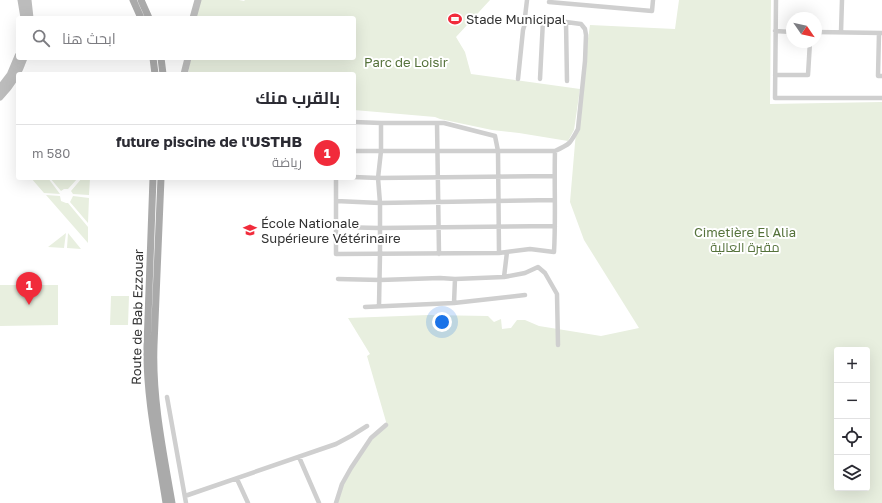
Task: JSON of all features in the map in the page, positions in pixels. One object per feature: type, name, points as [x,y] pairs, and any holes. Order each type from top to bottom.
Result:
[{"type":"main road","points":[[22,0],[24,16]]},
{"type":"main road","points":[[28,0],[30,16]]},
{"type":"main road","points":[[133,0],[140,16]]},
{"type":"main road","points":[[141,0],[148,16]]},
{"type":"main road","points":[[194,16],[198,0]]},
{"type":"main road","points":[[0,88],[10,75],[16,60]]},
{"type":"main road","points":[[18,72],[23,60]]},
{"type":"main road","points":[[153,60],[155,72]]},
{"type":"main road","points":[[161,60],[163,72]]},
{"type":"main road","points":[[184,72],[188,60]]},
{"type":"main road","points":[[0,97],[16,76]]},
{"type":"main road","name":"Route de Bab Ezzouar","points":[[153,180],[147,371],[150,408],[166,503]]},
{"type":"main road","name":"Route de Bab Ezzouar","points":[[161,180],[153,369],[156,406],[172,503]]},
{"type":"street","points":[[518,79],[523,30],[526,20],[527,0]]},
{"type":"street","points":[[549,2],[652,11],[653,0]]},
{"type":"street","points":[[776,0],[775,98],[882,98]]},
{"type":"street","points":[[841,32],[842,0]]},
{"type":"street","points":[[356,151],[555,152],[568,145],[578,129],[585,61],[585,29],[581,24],[543,20],[526,20]]},
{"type":"street","points":[[540,80],[543,20]]},
{"type":"street","points":[[566,22],[567,81]]},
{"type":"street","points":[[775,31],[786,32]]},
{"type":"street","points":[[822,32],[880,33],[878,76],[882,76]]},
{"type":"street","points":[[775,75],[808,75],[810,48]]},
{"type":"street","points":[[356,122],[444,123],[495,136],[498,151],[499,253]]},
{"type":"street","points":[[379,306],[380,203],[378,178],[381,151],[381,123]]},
{"type":"street","points":[[437,123],[439,254]]},
{"type":"street","points":[[336,180],[336,254],[499,253],[530,249],[554,252],[555,152]]},
{"type":"street","points":[[356,177],[554,176]]},
{"type":"street","points":[[336,201],[380,203],[554,200]]},
{"type":"street","points":[[336,227],[439,228],[555,226]]},
{"type":"street","points":[[504,277],[506,252]]},
{"type":"street","points":[[338,279],[380,280],[504,277],[524,273],[538,267],[545,273],[551,286],[557,294],[558,345]]},
{"type":"street","points":[[454,303],[455,279]]},
{"type":"street","points":[[365,307],[454,303],[525,295]]},
{"type":"street","points":[[167,397],[186,503]]},
{"type":"street","points":[[336,503],[342,484],[351,468],[371,438],[386,425]]},
{"type":"street","points":[[185,496],[336,444],[367,426]]},
{"type":"street","points":[[299,457],[320,503]]},
{"type":"street","points":[[237,479],[248,503]]},
{"type":"green space","name":"Parc de Loisir","points":[[200,0],[490,0],[456,37],[465,52],[471,74],[580,89],[574,130],[568,141],[492,130],[435,117],[356,110],[356,72],[188,72],[191,60],[356,60],[356,16],[196,16]]},
{"type":"green space","name":"Cimetière El Alia مقبرة العالية","points":[[679,0],[771,0],[770,104],[882,102],[882,503],[336,503],[345,479],[368,444],[387,425],[367,356],[370,354],[348,318],[428,315],[488,316],[494,322],[501,319],[502,329],[511,328],[517,320],[525,320],[539,326],[601,336],[639,328],[584,240],[570,202],[578,108],[590,25],[675,29]]},
{"type":"green space","points":[[33,180],[50,180],[60,194],[44,193]]},
{"type":"green space","points":[[52,180],[76,180],[68,189],[61,191]]},
{"type":"green space","points":[[80,180],[90,180],[89,195],[73,194],[71,191]]},
{"type":"green space","points":[[46,195],[60,196],[61,201],[68,203],[88,227],[88,243]]},
{"type":"green space","points":[[73,196],[89,198],[88,223],[70,202]]},
{"type":"green space","points":[[66,233],[64,248],[48,247]]},
{"type":"green space","points":[[68,233],[81,249],[67,248]]},
{"type":"green space","points":[[0,285],[58,285],[58,325],[0,326]]},
{"type":"green space","points":[[111,296],[129,296],[128,325],[110,325]]},
{"type":"place","name":"Stade Municipal","points":[[455,19]]},
{"type":"place","name":"École Nationale Supérieure Vétérinaire","points":[[250,230]]},
{"type":"place","name":"future piscine de l'USTHB","points":[[29,305]]}]
